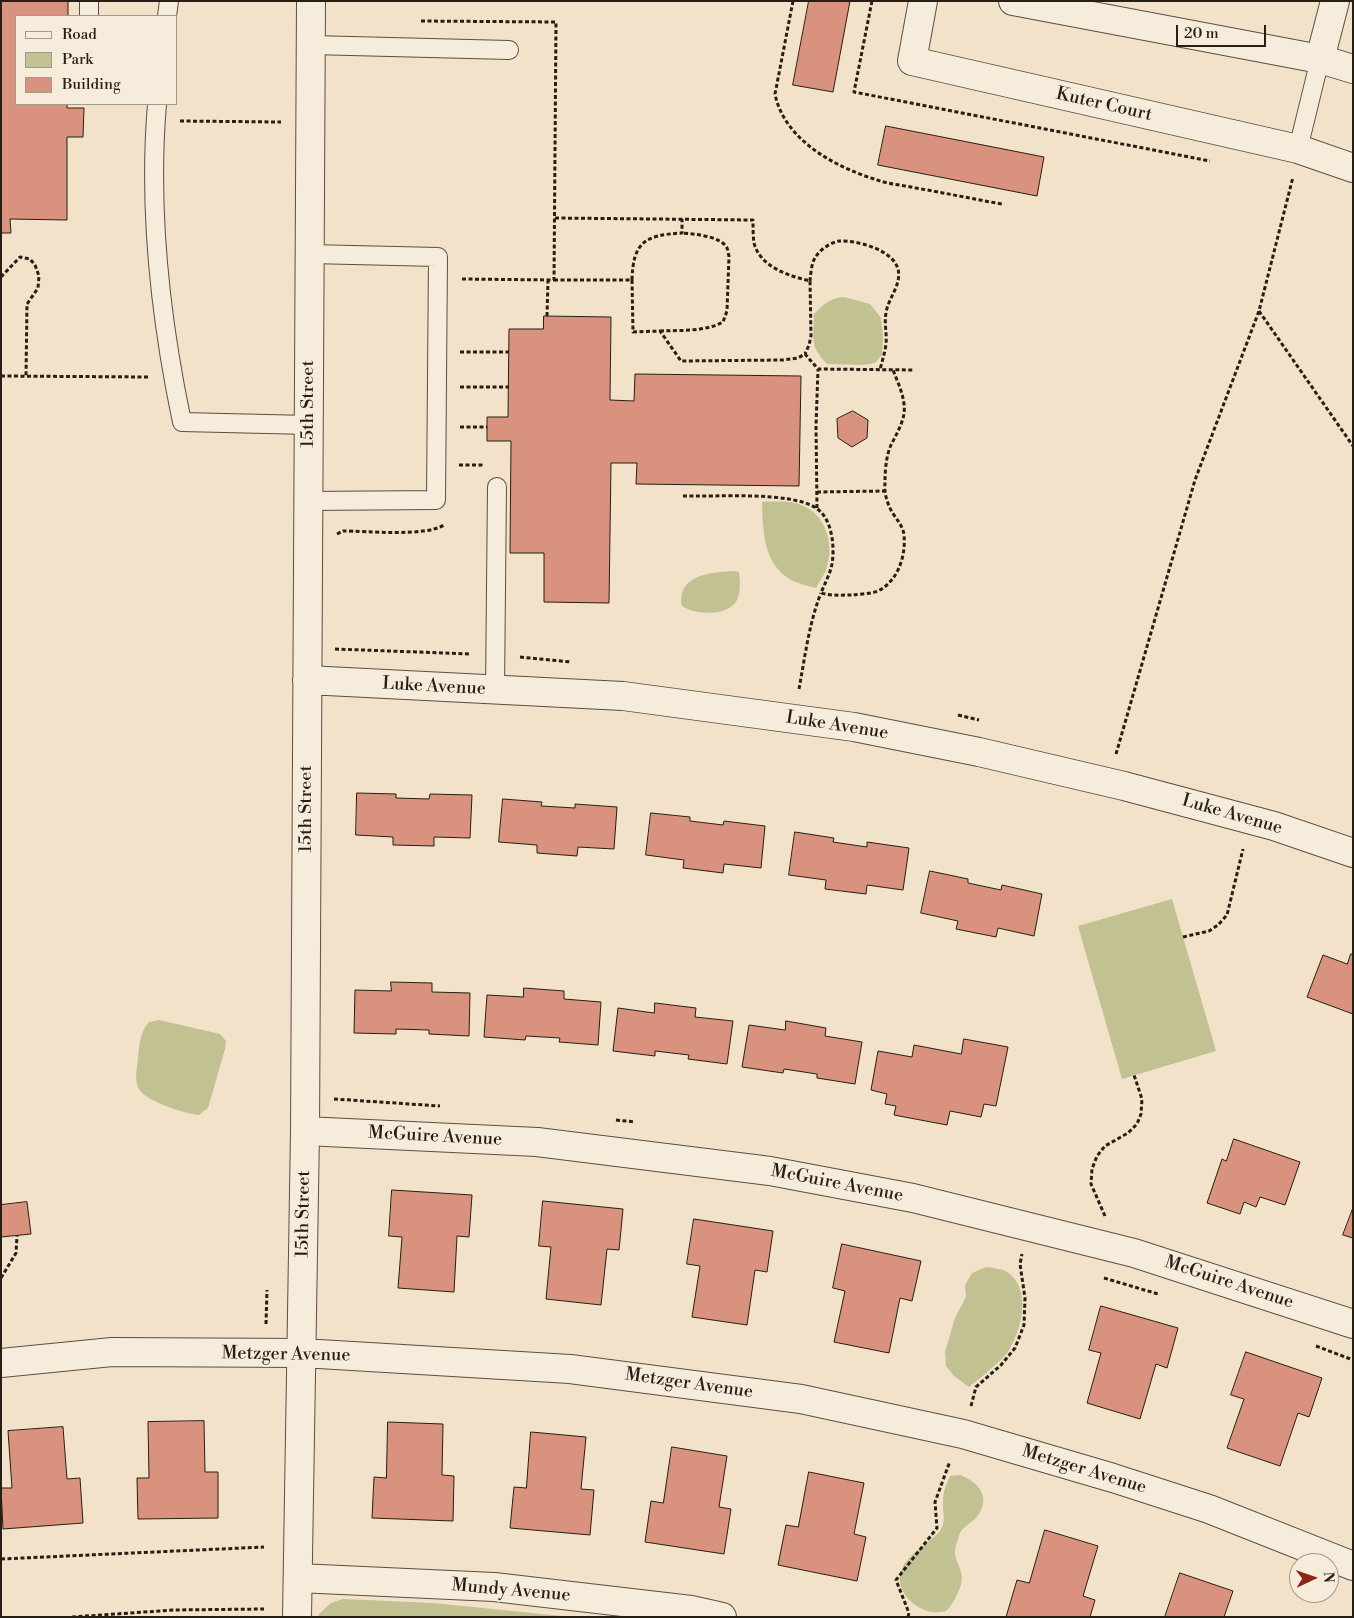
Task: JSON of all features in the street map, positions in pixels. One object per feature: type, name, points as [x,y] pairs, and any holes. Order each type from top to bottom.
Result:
[{"type":"street","name":"15th Street","points":[[297,1617],[305,1131],[312,1]]},
{"type":"street","name":"Kuter Court","points":[[923,1],[912,61],[1298,149],[1353,168]]},
{"type":"street","points":[[1013,1],[1320,59],[1353,69]]},
{"type":"street","points":[[1320,59],[1335,1]]},
{"type":"street","name":"Luke Avenue","points":[[308,680],[623,696],[854,728],[979,752],[1107,782],[1250,820],[1353,852]]},
{"type":"street","name":"McGuire Avenue","points":[[305,1131],[537,1142],[770,1171],[913,1198],[1120,1249],[1353,1324]]},
{"type":"street","name":"Metzger Avenue","points":[[1,1363],[112,1352],[302,1353],[570,1369],[801,1399],[963,1434],[1113,1478],[1209,1509],[1353,1566]]},
{"type":"street","name":"Mundy Avenue","points":[[298,1578],[494,1587],[691,1610],[722,1617]]},
{"type":"lane","points":[[88,15],[89,1]]},
{"type":"lane","points":[[167,15],[169,1]]},
{"type":"lane","points":[[311,45],[509,50]]},
{"type":"lane","points":[[1298,149],[1320,59]]},
{"type":"lane","points":[[157,112],[154,148],[154,222],[160,293],[170,366],[182,422],[309,424]]},
{"type":"lane","points":[[308,501],[436,500],[438,287],[438,257],[310,254]]},
{"type":"lane","points":[[495,690],[498,486]]},
{"type":"path","points":[[793,1],[775,94],[777,107],[802,140],[822,156],[875,180],[1002,204]]},
{"type":"path","points":[[418,21],[556,22],[554,280]]},
{"type":"path","points":[[157,112],[311,123]]},
{"type":"path","points":[[1107,782],[1195,480],[1259,311],[1293,179],[1298,149]]},
{"type":"path","points":[[555,218],[753,220],[755,246],[762,258],[775,269],[788,276],[810,281]]},
{"type":"path","points":[[682,219],[682,233]]},
{"type":"path","points":[[682,233],[700,234],[722,242],[727,248],[729,256],[727,311],[723,322],[714,327],[701,329],[633,332],[632,280],[636,252],[644,242],[653,236],[682,233]]},
{"type":"path","points":[[660,331],[681,361],[782,360],[798,358],[805,354],[810,345],[810,281],[816,256],[826,247],[838,241],[861,244],[889,255],[899,270],[898,281],[886,311],[886,342],[880,370]]},
{"type":"path","points":[[1,277],[20,257],[30,259],[36,265],[39,276],[38,288],[27,304],[26,376]]},
{"type":"path","points":[[460,288],[460,279],[632,280]]},
{"type":"path","points":[[547,316],[548,280]]},
{"type":"path","points":[[1259,311],[1353,446]]},
{"type":"path","points":[[460,343],[460,361]]},
{"type":"path","points":[[460,352],[509,352]]},
{"type":"path","points":[[805,354],[818,369],[816,426],[817,508]]},
{"type":"path","points":[[1,376],[150,377],[149,368]]},
{"type":"path","points":[[818,369],[914,370]]},
{"type":"path","points":[[822,592],[844,595],[877,591],[888,585],[900,565],[904,550],[904,534],[886,500],[885,491],[887,456],[897,435],[904,413],[903,400],[893,370]]},
{"type":"path","points":[[459,378],[459,397]]},
{"type":"path","points":[[459,387],[509,387]]},
{"type":"path","points":[[459,436],[459,427],[487,427]]},
{"type":"path","points":[[458,465],[458,474]]},
{"type":"path","points":[[817,492],[885,491]]},
{"type":"path","points":[[684,496],[767,497],[804,501],[817,508],[826,519],[833,548],[832,564],[816,604],[799,689]]},
{"type":"path","points":[[334,535],[343,531],[421,531],[438,529],[448,522]]},
{"type":"path","points":[[332,649],[495,655],[579,662]]},
{"type":"path","points":[[790,688],[808,690]]},
{"type":"path","points":[[950,714],[988,722]]},
{"type":"path","points":[[1108,750],[1117,752]]},
{"type":"path","points":[[1183,937],[1209,931],[1218,925],[1226,914],[1250,820]]},
{"type":"path","points":[[1120,1249],[1091,1184],[1092,1169],[1097,1156],[1105,1146],[1128,1133],[1137,1124],[1141,1114],[1142,1099],[1134,1076]]},
{"type":"path","points":[[908,1617],[909,1613],[896,1580],[937,1528],[935,1502],[944,1474],[963,1434],[976,1388],[1001,1365],[1015,1348],[1024,1325],[1025,1298],[1020,1264],[1030,1227]]},
{"type":"path","points":[[1,1278],[16,1253],[17,1236]]},
{"type":"path","points":[[1013,1252],[1022,1254]]},
{"type":"path","points":[[1097,1276],[1162,1296]]},
{"type":"path","points":[[1309,1343],[1353,1360]]},
{"type":"path","points":[[1,1559],[264,1547]]},
{"type":"path","points":[[72,1617],[174,1610],[264,1610]]},
{"type":"green space","points":[[844,297],[870,304],[881,318],[882,355],[875,363],[863,365],[827,364],[817,352],[813,336],[814,314],[828,302]]},
{"type":"green space","points":[[762,502],[797,503],[810,509],[817,515],[826,531],[829,558],[826,570],[816,588],[793,581],[783,574],[770,557],[764,536]]},
{"type":"green space","points":[[739,572],[740,590],[733,606],[719,612],[703,613],[682,606],[682,595],[685,587],[691,581],[707,574]]},
{"type":"green space","points":[[1172,899],[1216,1051],[1122,1079],[1078,926]]},
{"type":"green space","points":[[159,1020],[220,1034],[226,1041],[208,1108],[199,1115],[157,1102],[143,1094],[137,1085],[136,1078],[142,1035],[149,1022]]},
{"type":"green space","points":[[986,1267],[1003,1270],[1011,1275],[1021,1292],[1022,1312],[1017,1333],[1009,1350],[969,1387],[954,1376],[946,1366],[945,1352],[955,1318],[966,1297],[965,1285],[972,1273]]},
{"type":"green space","points":[[960,1475],[973,1482],[982,1492],[983,1504],[976,1518],[961,1531],[957,1542],[955,1556],[961,1572],[962,1582],[956,1597],[946,1611],[929,1611],[914,1604],[907,1598],[900,1583],[900,1575],[902,1568],[911,1556],[940,1531],[944,1520],[943,1498],[946,1485],[950,1476]]},
{"type":"green space","points":[[343,1599],[433,1603],[572,1617],[318,1617],[331,1603]]},
{"type":"building","points":[[1,1],[68,1],[68,15],[15,15],[15,105],[67,105],[67,108],[84,108],[83,137],[67,137],[67,220],[10,219],[11,233],[1,233]]},
{"type":"building","points":[[809,1],[850,1],[833,92],[793,85]]},
{"type":"building","points":[[886,126],[1044,157],[1037,196],[878,165]]},
{"type":"building","points":[[544,316],[611,317],[610,400],[634,401],[635,374],[801,376],[799,486],[636,484],[637,463],[611,463],[609,603],[544,602],[544,553],[510,553],[511,441],[487,441],[487,417],[508,417],[509,329],[543,329]]},
{"type":"building","points":[[853,411],[868,420],[867,438],[852,447],[838,438],[837,419]]},
{"type":"building","points":[[357,793],[396,794],[396,798],[429,799],[430,794],[472,795],[470,838],[434,837],[434,846],[393,845],[393,837],[356,835]]},
{"type":"building","points":[[503,799],[542,802],[541,806],[575,808],[575,804],[617,807],[614,849],[578,847],[577,856],[537,853],[537,845],[499,842]]},
{"type":"building","points":[[651,813],[690,817],[690,821],[723,825],[724,821],[765,826],[761,868],[724,864],[723,873],[683,868],[684,860],[646,855]]},
{"type":"building","points":[[795,832],[834,838],[833,842],[867,847],[867,842],[909,848],[903,890],[867,885],[866,894],[825,889],[826,880],[789,875]]},
{"type":"building","points":[[930,871],[968,879],[968,883],[1001,890],[1002,885],[1042,894],[1034,936],[998,928],[996,937],[956,929],[958,921],[921,913]]},
{"type":"building","points":[[1351,954],[1353,954],[1353,1014],[1307,997],[1323,955],[1347,964]]},
{"type":"building","points":[[391,982],[432,983],[432,992],[470,993],[469,1036],[429,1034],[429,1030],[396,1029],[396,1034],[354,1033],[355,990],[391,991]]},
{"type":"building","points":[[524,988],[564,991],[564,999],[601,1002],[598,1045],[559,1042],[560,1038],[526,1036],[525,1040],[484,1037],[487,995],[523,997]]},
{"type":"building","points":[[655,1003],[696,1008],[695,1017],[733,1021],[727,1064],[688,1059],[689,1055],[655,1051],[655,1056],[613,1051],[618,1008],[654,1013]]},
{"type":"building","points":[[786,1021],[826,1028],[825,1036],[862,1042],[855,1084],[817,1078],[817,1074],[784,1069],[783,1073],[742,1067],[749,1025],[785,1030]]},
{"type":"building","points":[[964,1039],[1008,1047],[996,1106],[984,1104],[981,1117],[950,1111],[947,1125],[894,1115],[896,1106],[885,1104],[887,1094],[871,1090],[878,1051],[912,1057],[914,1045],[961,1054]]},
{"type":"building","points":[[1234,1139],[1300,1162],[1285,1205],[1260,1197],[1256,1207],[1244,1202],[1240,1214],[1207,1203],[1222,1159],[1226,1161]]},
{"type":"building","points":[[392,1190],[472,1195],[469,1237],[457,1236],[454,1292],[398,1288],[402,1237],[389,1236]]},
{"type":"building","points":[[543,1201],[623,1209],[619,1250],[607,1249],[601,1305],[546,1299],[551,1247],[539,1246]]},
{"type":"building","points":[[27,1202],[31,1234],[1,1237],[1,1205]]},
{"type":"building","points":[[1353,1208],[1353,1238],[1343,1235]]},
{"type":"building","points":[[694,1219],[773,1231],[767,1272],[755,1270],[747,1325],[692,1317],[700,1266],[687,1264]]},
{"type":"building","points":[[842,1244],[921,1261],[912,1301],[900,1298],[889,1353],[834,1342],[845,1291],[833,1288]]},
{"type":"building","points":[[1101,1306],[1178,1328],[1167,1368],[1156,1364],[1140,1419],[1087,1403],[1101,1353],[1089,1350]]},
{"type":"building","points":[[1246,1352],[1322,1378],[1309,1417],[1298,1413],[1280,1466],[1227,1448],[1244,1399],[1231,1395]]},
{"type":"building","points":[[204,1421],[205,1472],[218,1472],[218,1518],[138,1519],[137,1478],[149,1478],[148,1422]]},
{"type":"building","points":[[388,1422],[443,1424],[442,1475],[454,1476],[453,1521],[372,1518],[374,1477],[386,1478]]},
{"type":"building","points":[[63,1427],[67,1479],[80,1478],[83,1523],[3,1529],[1,1488],[12,1488],[8,1431]]},
{"type":"building","points":[[531,1432],[586,1437],[581,1489],[594,1490],[590,1535],[510,1528],[514,1487],[526,1488]]},
{"type":"building","points":[[672,1447],[727,1456],[719,1507],[731,1509],[724,1554],[645,1542],[651,1501],[663,1503]]},
{"type":"building","points":[[809,1472],[864,1483],[854,1534],[866,1537],[857,1581],[778,1565],[786,1525],[798,1527]]},
{"type":"building","points":[[1045,1530],[1098,1546],[1083,1596],[1095,1600],[1090,1617],[1006,1617],[1017,1580],[1029,1583]]},
{"type":"building","points":[[1180,1573],[1233,1591],[1224,1617],[1165,1617]]}]
